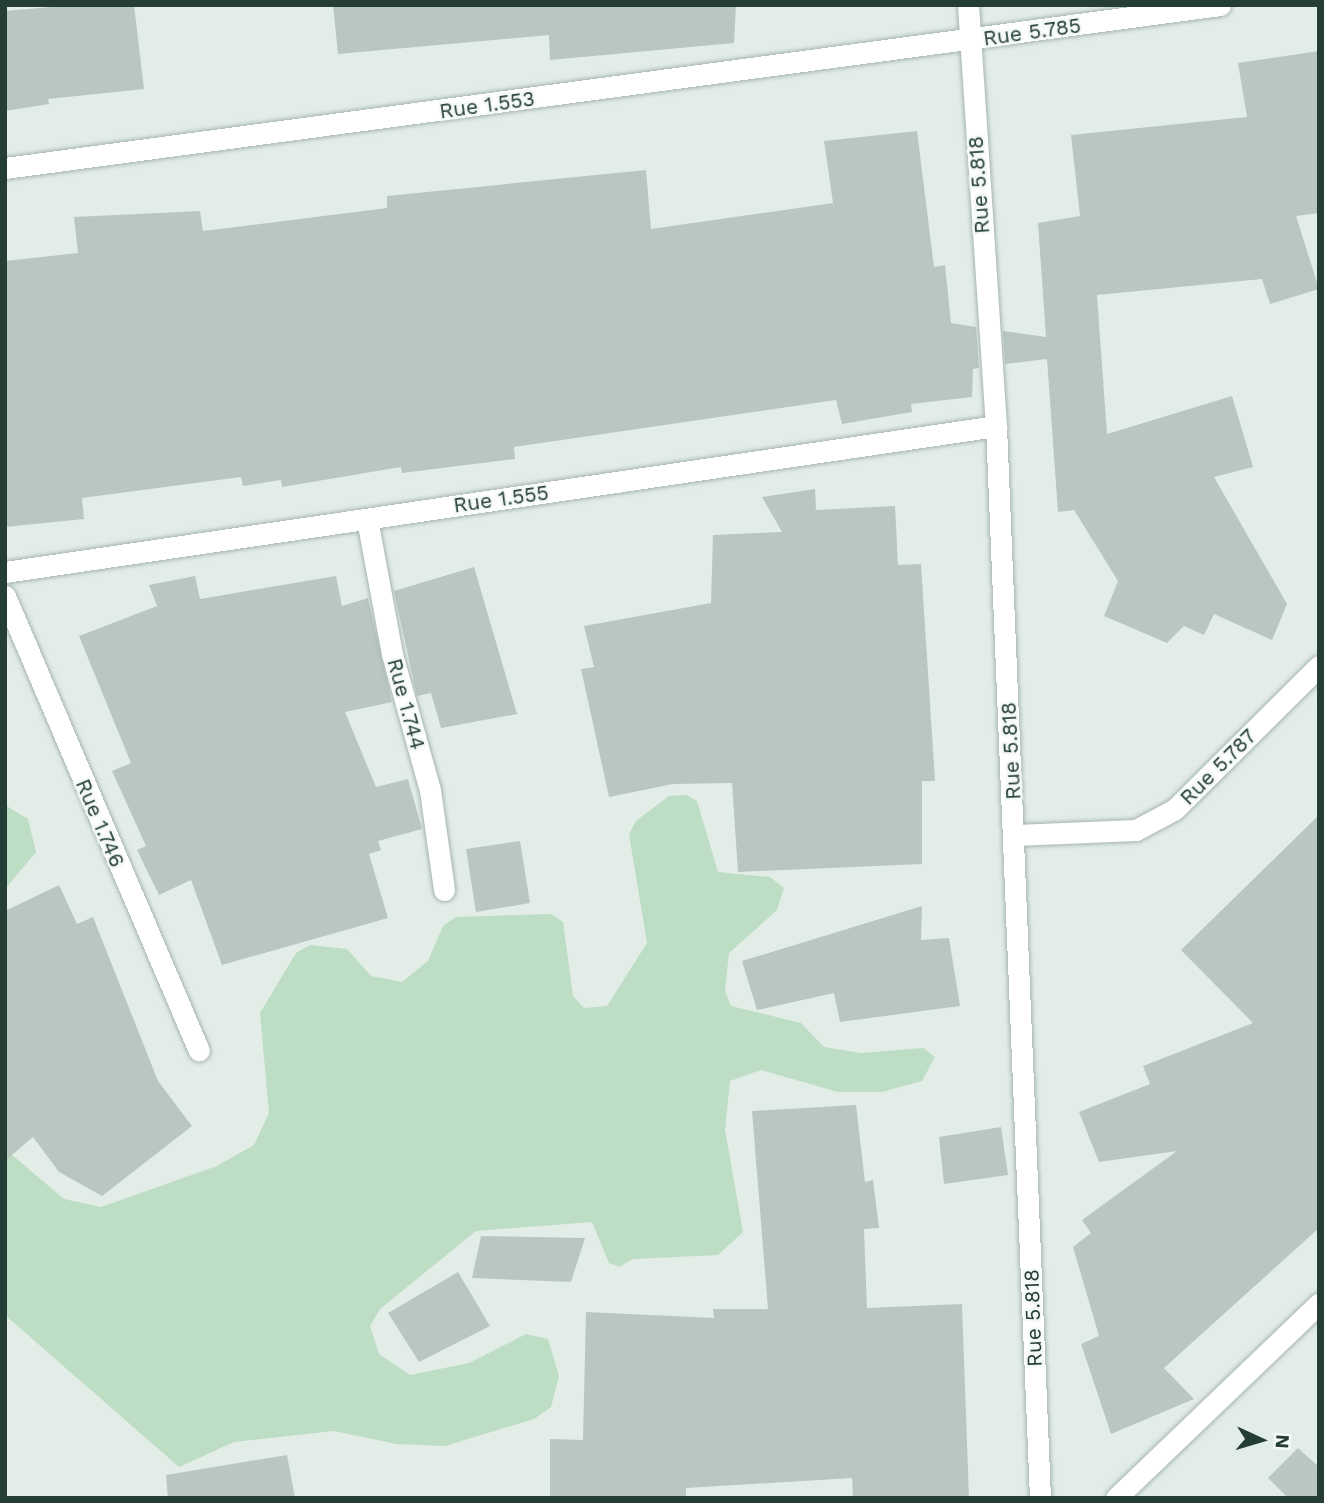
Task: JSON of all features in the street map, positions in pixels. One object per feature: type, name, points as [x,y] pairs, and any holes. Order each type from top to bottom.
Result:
[{"type":"street","name":"Rue 5.818","points":[[968,5],[996,426],[1015,835],[1040,1498]]},
{"type":"street","name":"Rue 5.785","points":[[969,41],[1220,5]]},
{"type":"street","name":"Rue 1.553","points":[[5,169],[969,41]]},
{"type":"street","name":"Rue 1.555","points":[[5,572],[996,426]]},
{"type":"street","name":"Rue 1.744","points":[[367,519],[392,654],[430,790],[444,890]]},
{"type":"street","name":"Rue 1.746","points":[[5,596],[199,1050]]},
{"type":"street","name":"Rue 5.787","points":[[1015,835],[1136,830],[1175,809],[1319,666]]},
{"type":"street","points":[[1116,1498],[1319,1303]]},
{"type":"green space","points":[[686,795],[697,801],[718,872],[770,877],[784,888],[777,910],[729,953],[725,991],[731,1006],[801,1023],[824,1047],[861,1053],[923,1048],[935,1057],[922,1081],[882,1092],[838,1092],[761,1070],[730,1081],[725,1130],[743,1232],[718,1255],[633,1259],[619,1267],[609,1263],[592,1222],[476,1231],[380,1309],[370,1326],[379,1354],[410,1375],[469,1363],[526,1334],[548,1339],[559,1376],[551,1407],[534,1419],[445,1446],[396,1444],[334,1431],[234,1442],[179,1467],[5,1315],[5,1149],[64,1199],[101,1207],[217,1166],[254,1145],[269,1113],[260,1013],[296,953],[310,945],[347,949],[371,976],[402,982],[428,961],[443,926],[456,917],[551,914],[563,922],[573,996],[584,1008],[607,1006],[647,943],[629,834],[636,821],[669,796]]},
{"type":"green space","points":[[5,805],[28,819],[36,852],[5,889]]},
{"type":"building","points":[[75,5],[134,5],[144,89],[48,99],[49,104],[5,111],[5,11]]},
{"type":"building","points":[[333,5],[736,5],[734,43],[550,60],[549,35],[338,54]]},
{"type":"building","points":[[1319,51],[1319,213],[1296,216],[1319,289],[1270,304],[1262,279],[1097,295],[1107,434],[1232,396],[1253,467],[1214,477],[1287,604],[1272,640],[1214,614],[1204,635],[1184,626],[1167,643],[1104,616],[1118,581],[1074,510],[1058,512],[1047,359],[1005,364],[1003,331],[1046,337],[1038,223],[1080,216],[1071,135],[1247,117],[1238,63]]},
{"type":"building","points":[[917,131],[934,267],[945,265],[951,323],[976,327],[979,368],[973,369],[972,397],[911,404],[912,412],[842,424],[836,400],[514,447],[515,459],[402,473],[401,467],[282,487],[281,480],[243,486],[241,477],[82,498],[84,519],[5,527],[5,261],[78,253],[74,217],[200,211],[203,231],[387,208],[387,196],[646,170],[651,229],[833,203],[824,141]]},
{"type":"building","points":[[815,489],[816,510],[895,506],[898,565],[921,564],[935,781],[922,781],[922,864],[738,872],[732,783],[673,784],[609,797],[581,669],[594,667],[584,626],[711,603],[713,535],[782,532],[762,497]]},
{"type":"building","points":[[474,567],[517,714],[441,728],[431,693],[417,696],[394,591]]},
{"type":"building","points":[[195,576],[200,599],[336,576],[342,606],[368,598],[392,702],[345,712],[376,787],[408,779],[422,829],[378,841],[381,850],[369,854],[388,918],[222,965],[191,880],[159,895],[137,850],[146,846],[112,771],[131,763],[79,636],[157,606],[149,585]]},
{"type":"building","points":[[1319,815],[1319,1228],[1164,1368],[1194,1399],[1111,1434],[1081,1344],[1099,1336],[1073,1247],[1091,1233],[1082,1220],[1177,1151],[1099,1162],[1079,1112],[1150,1084],[1143,1066],[1253,1023],[1181,950]]},
{"type":"building","points":[[520,841],[530,903],[476,912],[466,849]]},
{"type":"building","points":[[59,885],[77,924],[93,917],[158,1081],[192,1126],[102,1196],[59,1172],[33,1137],[5,1161],[5,911]]},
{"type":"building","points":[[922,906],[921,940],[949,938],[960,1006],[840,1022],[834,993],[757,1010],[742,961]]},
{"type":"building","points":[[856,1105],[865,1182],[873,1180],[879,1228],[864,1229],[867,1308],[962,1304],[969,1498],[853,1498],[852,1478],[686,1488],[686,1498],[550,1498],[550,1439],[583,1440],[586,1312],[714,1318],[713,1309],[768,1309],[752,1111]]},
{"type":"building","points":[[1001,1127],[1008,1175],[944,1184],[939,1137]]},
{"type":"building","points":[[481,1236],[585,1238],[571,1282],[472,1278]]},
{"type":"building","points":[[458,1272],[490,1326],[419,1362],[388,1313]]},
{"type":"building","points":[[1298,1448],[1319,1467],[1319,1498],[1288,1498],[1268,1478]]},
{"type":"building","points":[[287,1455],[295,1498],[168,1498],[166,1475]]}]
